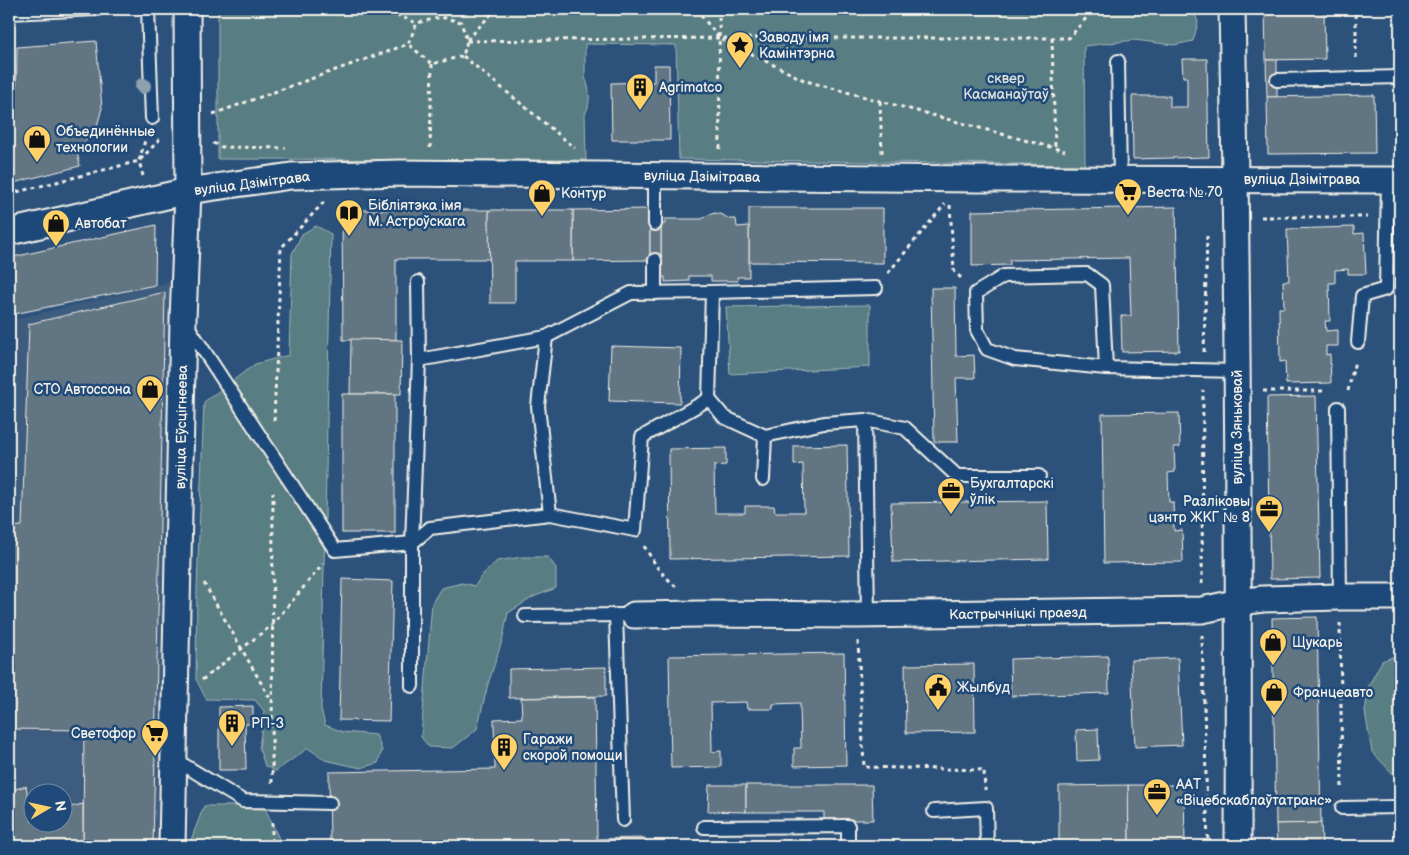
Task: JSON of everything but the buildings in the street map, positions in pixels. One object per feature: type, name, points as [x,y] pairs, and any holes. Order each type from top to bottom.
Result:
[{"type":"street","name":"вуліца Еўсцігнеева","points":[[172,846],[188,190],[187,9]]},
{"type":"street","name":"вуліца Зяньковай","points":[[1232,9],[1239,602],[1238,846]]},
{"type":"street","name":"вуліца Дзімітрава","points":[[9,232],[188,190],[291,176],[401,173],[1394,180]]},
{"type":"street","name":"Кастрычніцкі праезд","points":[[625,615],[862,615],[1202,610],[1239,602],[1263,600],[1400,597]]},
{"type":"lane","points":[[9,13],[97,9]]},
{"type":"lane","points":[[148,9],[152,118]]},
{"type":"lane","points":[[1118,60],[1120,179]]},
{"type":"lane","points":[[1277,80],[1400,77]]},
{"type":"lane","points":[[655,176],[655,224]]},
{"type":"lane","points":[[1358,342],[1362,296],[1386,289],[1387,217],[1394,180]]},
{"type":"lane","points":[[655,260],[655,292]]},
{"type":"lane","points":[[1106,368],[1102,285],[1087,274],[1004,276],[976,293],[977,330],[987,349],[1015,359],[1106,368],[1237,371]]},
{"type":"lane","points":[[412,686],[412,543],[419,360],[418,282]]},
{"type":"lane","points":[[419,360],[546,337],[631,293],[876,288]]},
{"type":"lane","points":[[712,292],[709,399],[724,417],[765,436],[824,423],[864,420],[905,428],[957,476],[1040,476]]},
{"type":"lane","points":[[184,320],[335,550],[412,543],[430,528],[550,514],[635,530],[642,437],[709,399]]},
{"type":"lane","points":[[546,337],[538,406],[550,514]]},
{"type":"lane","points":[[1338,408],[1340,597]]},
{"type":"lane","points":[[862,615],[864,420]]},
{"type":"lane","points":[[762,479],[765,436]]},
{"type":"lane","points":[[525,616],[625,615],[623,820]]},
{"type":"lane","points":[[174,759],[243,801],[330,803]]},
{"type":"lane","points":[[1342,808],[1400,807]]},
{"type":"lane","points":[[934,810],[986,808],[987,846]]},
{"type":"lane","points":[[704,827],[848,826],[848,846]]},
{"type":"path","points":[[381,9],[417,23],[441,17],[461,22],[467,41]]},
{"type":"path","points":[[441,9],[441,17]]},
{"type":"path","points":[[463,56],[467,41],[496,9]]},
{"type":"path","points":[[696,9],[720,38],[806,81],[1072,153]]},
{"type":"path","points":[[719,9],[720,156]]},
{"type":"path","points":[[467,41],[720,38],[1069,38],[1094,9]]},
{"type":"path","points":[[1356,9],[1356,78]]},
{"type":"path","points":[[9,194],[139,161],[167,133],[188,132],[214,113],[408,44],[417,23]]},
{"type":"path","points":[[1052,38],[1055,148]]},
{"type":"path","points":[[408,44],[432,64]]},
{"type":"path","points":[[432,64],[463,56]]},
{"type":"path","points":[[463,56],[582,154]]},
{"type":"path","points":[[430,151],[432,64]]},
{"type":"path","points":[[880,101],[882,159]]},
{"type":"path","points":[[139,161],[152,118]]},
{"type":"path","points":[[272,846],[273,455],[281,248],[327,199]]},
{"type":"path","points":[[876,288],[950,199],[954,271],[976,293]]},
{"type":"path","points":[[1208,846],[1202,610],[1204,370],[1208,218],[1387,217]]},
{"type":"path","points":[[1339,391],[1349,391],[1358,342]]},
{"type":"path","points":[[1260,391],[1330,391]]},
{"type":"path","points":[[635,530],[659,570],[702,614]]},
{"type":"path","points":[[176,701],[272,625],[335,550]]},
{"type":"path","points":[[203,581],[272,702]]},
{"type":"path","points":[[1340,597],[1342,808]]},
{"type":"path","points":[[862,615],[864,766],[984,770],[986,808]]},
{"type":"shaded area","points":[[175,281],[162,846],[9,846],[9,321]]},
{"type":"green space","name":"сквер Касманаўтаў","points":[[218,9],[1194,9],[1198,23],[1193,41],[1174,45],[1134,40],[1084,47],[1085,165],[679,159],[676,45],[585,44],[585,78],[589,96],[585,114],[586,160],[218,159]]},
{"type":"green space","points":[[316,226],[331,234],[321,709],[325,725],[343,732],[376,735],[382,750],[378,763],[361,768],[325,760],[308,748],[276,771],[265,766],[259,748],[264,711],[255,700],[206,699],[196,679],[197,589],[204,402],[255,364],[289,355],[292,254],[302,234]]},
{"type":"green space","points":[[870,305],[870,367],[730,374],[726,307]]},
{"type":"green space","points":[[522,557],[548,557],[556,568],[556,588],[533,597],[508,613],[477,729],[453,748],[429,747],[421,737],[432,603],[441,588],[462,583],[475,586],[482,575],[497,561]]},
{"type":"green space","points":[[1400,654],[1400,781],[1372,752],[1365,712],[1369,685],[1382,661]]},
{"type":"green space","points":[[204,806],[264,806],[279,839],[279,846],[192,846],[191,840]]},
{"type":"place","name":"Заводу імя Камінтэрна","points":[[740,69]]},
{"type":"place","name":"Agrimatco","points":[[640,111]]},
{"type":"place","name":"Объединённые технологии","points":[[37,163]]},
{"type":"place","name":"Веста № 70","points":[[1128,216]]},
{"type":"place","name":"Контур","points":[[542,217]]},
{"type":"place","name":"Бібліятэка імя М. Астроўскага","points":[[349,237]]},
{"type":"place","name":"Автобат","points":[[56,247]]},
{"type":"place","name":"СТО Автоссона","points":[[150,413]]},
{"type":"place","name":"Бухгалтарскі ўлік","points":[[951,515]]},
{"type":"place","name":"Разліковы цэнтр ЖКГ № 8","points":[[1269,533]]},
{"type":"place","name":"Щукарь","points":[[1273,666]]},
{"type":"place","name":"Жылбуд","points":[[938,711]]},
{"type":"place","name":"Францеавто","points":[[1274,716]]},
{"type":"place","name":"РП-3","points":[[232,747]]},
{"type":"place","name":"Светофор","points":[[155,757]]},
{"type":"place","name":"Гаражи скорой помощи","points":[[504,771]]},
{"type":"place","name":"ААТ «Віцебскаблаўтатранс»","points":[[1157,816]]}]
